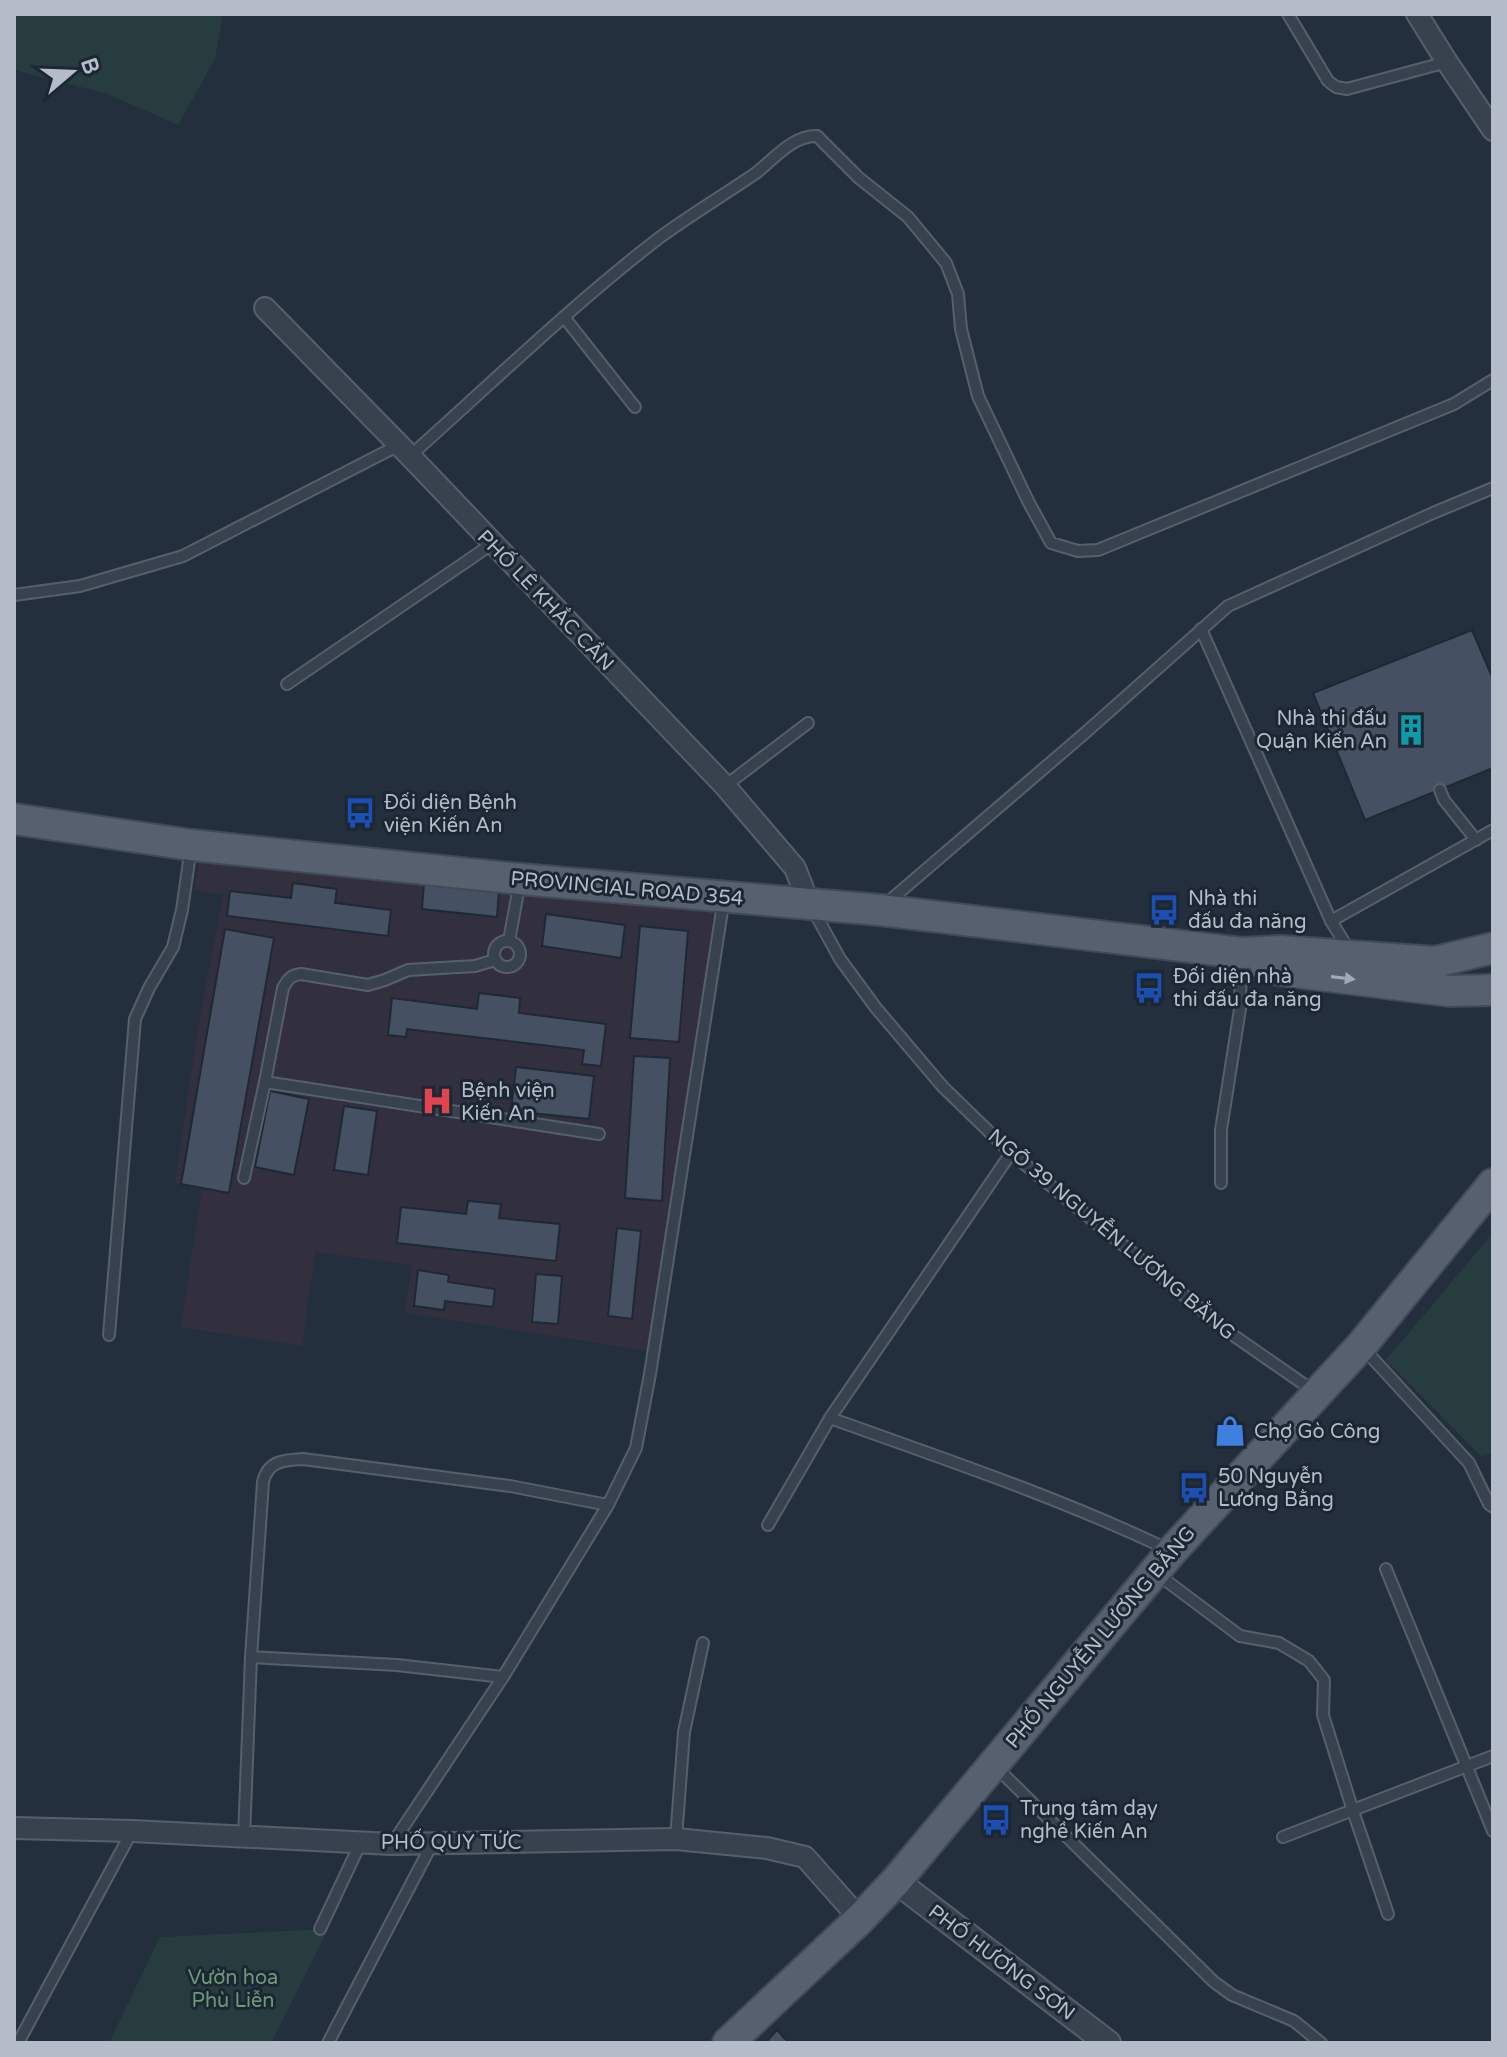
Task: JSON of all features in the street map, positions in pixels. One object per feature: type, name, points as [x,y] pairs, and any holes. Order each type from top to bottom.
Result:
[{"type":"main road","name":"PROVINCIAL ROAD 354","points":[[14,819],[191,845],[520,879],[880,910],[1241,953]]},
{"type":"main road","points":[[1241,953],[1280,951],[1435,962],[1493,948]]},
{"type":"main road","points":[[1241,953],[1279,970],[1449,991],[1493,990]]},
{"type":"main road","name":"PHỐ NGUYỄN LƯƠNG BẰNG","points":[[728,2043],[896,1881],[1163,1561],[1361,1346],[1493,1184]]},
{"type":"street","points":[[1417,14],[1493,130]]},
{"type":"street","name":"PHỐ LÊ KHẮC CẦN","points":[[265,308],[725,786],[795,868],[809,904]]},
{"type":"street","name":"PHỐ QUY TỨC","points":[[14,1828],[392,1844],[676,1839],[767,1848],[805,1857],[860,1919]]},
{"type":"street","name":"PHỐ HƯƠNG SƠN","points":[[896,1881],[1108,2043]]},
{"type":"lane","points":[[1288,14],[1328,81],[1336,87],[1347,89],[1447,62]]},
{"type":"lane","points":[[14,595],[80,586],[183,556],[404,451],[660,238],[808,136],[817,136],[859,178],[908,217],[946,263],[958,294],[961,329],[978,396],[1051,543],[1078,551],[1098,550],[1454,404],[1493,380]]},
{"type":"lane","points":[[564,317],[635,407]]},
{"type":"lane","points":[[880,910],[1228,606],[1493,488]]},
{"type":"lane","points":[[287,684],[492,544]]},
{"type":"lane","points":[[1201,629],[1331,921],[1352,956]]},
{"type":"lane","points":[[725,786],[808,723]]},
{"type":"lane","points":[[1440,790],[1444,800],[1476,840]]},
{"type":"lane","points":[[1331,921],[1493,830]]},
{"type":"lane","points":[[109,1335],[135,1019],[173,947],[182,910],[191,845]]},
{"type":"lane","points":[[509,941],[520,879]]},
{"type":"lane","points":[[392,1844],[503,1677],[608,1505],[636,1448],[724,896]]},
{"type":"lane","name":"NGÕ 39 NGUYỄN LƯƠNG BẰNG","points":[[809,904],[840,959],[876,1008],[943,1087],[1011,1153],[1230,1333],[1317,1393]]},
{"type":"lane","points":[[503,941],[519,947],[521,953],[516,964],[505,967],[495,960],[495,949],[503,941]]},
{"type":"lane","points":[[1221,1183],[1221,1130],[1240,1009],[1241,953]]},
{"type":"lane","points":[[244,1178],[283,988],[288,980],[301,974],[368,985],[408,970],[475,966],[495,960]]},
{"type":"lane","points":[[265,1082],[599,1134]]},
{"type":"lane","points":[[768,1525],[830,1418],[1011,1153]]},
{"type":"lane","points":[[1361,1346],[1469,1463],[1493,1507]]},
{"type":"lane","points":[[830,1418],[1106,1520],[1163,1561],[1240,1636],[1279,1643],[1309,1661],[1324,1680],[1323,1715],[1388,1914]]},
{"type":"lane","points":[[244,1837],[251,1657],[263,1482],[272,1464],[303,1459],[345,1464],[510,1486],[608,1505]]},
{"type":"lane","points":[[1386,1569],[1493,1831]]},
{"type":"lane","points":[[676,1839],[684,1732],[703,1643]]},
{"type":"lane","points":[[251,1657],[397,1665],[503,1677]]},
{"type":"lane","points":[[1283,1837],[1493,1756]]},
{"type":"lane","points":[[992,1764],[1214,1982],[1232,1995],[1294,2021],[1321,2043]]},
{"type":"lane","points":[[18,2043],[132,1831]]},
{"type":"lane","points":[[320,1929],[361,1842]]},
{"type":"lane","points":[[328,2043],[432,1844]]},
{"type":"shaded area","name":"Bệnh viện Kiến An","points":[[200,853],[717,905],[649,1351],[405,1313],[412,1265],[315,1252],[302,1346],[181,1327],[202,1189],[175,1183],[197,1034],[223,895],[194,890]]},
{"type":"green space","points":[[14,14],[223,14],[215,59],[178,125],[108,94],[14,70]]},
{"type":"green space","points":[[1493,1233],[1493,1452],[1482,1457],[1386,1360]]},
{"type":"green space","name":"Vườn hoa Phù Liễn","points":[[328,1929],[271,2043],[109,2043],[160,1937]]},
{"type":"building","name":"Nhà thi đấu Quận Kiến An","points":[[1472,630],[1493,679],[1493,768],[1365,820],[1313,693]]},
{"type":"building","points":[[293,883],[337,889],[335,903],[391,910],[388,936],[227,916],[230,891],[291,898]]},
{"type":"building","points":[[424,883],[499,890],[497,917],[422,909]]},
{"type":"building","points":[[546,914],[625,925],[621,958],[542,946]]},
{"type":"building","points":[[640,926],[688,931],[679,1042],[630,1038]]},
{"type":"building","points":[[225,929],[274,938],[229,1193],[181,1184]]},
{"type":"building","points":[[479,993],[520,998],[519,1013],[606,1024],[601,1066],[582,1064],[584,1050],[407,1029],[406,1037],[388,1035],[392,998],[477,1009]]},
{"type":"building","points":[[634,1056],[670,1058],[662,1201],[625,1198]]},
{"type":"building","points":[[516,1067],[594,1076],[589,1119],[511,1111]]},
{"type":"building","points":[[270,1091],[309,1099],[294,1175],[255,1167]]},
{"type":"building","points":[[344,1106],[377,1111],[368,1175],[334,1170]]},
{"type":"building","points":[[468,1201],[501,1204],[499,1218],[560,1224],[556,1261],[397,1243],[401,1207],[466,1214]]},
{"type":"building","points":[[617,1228],[641,1231],[632,1319],[608,1316]]},
{"type":"building","points":[[418,1270],[449,1275],[448,1282],[495,1289],[493,1307],[445,1301],[444,1310],[414,1306]]},
{"type":"building","points":[[536,1274],[562,1276],[558,1324],[532,1322]]},
{"type":"building","points":[[777,2030],[789,2043],[765,2043]]},
{"type":"place","name":"Nhà thi đấu Quận Kiến An","points":[[1411,730]]},
{"type":"place","name":"Đối diện Bệnh viện Kiến An","points":[[360,813]]},
{"type":"place","name":"Nhà thi đấu đa năng","points":[[1164,910]]},
{"type":"place","name":"Đối diện nhà thi đấu đa năng","points":[[1149,988]]},
{"type":"place","name":"Bệnh viện Kiến An","points":[[437,1101]]},
{"type":"place","name":"Chợ Gò Công","points":[[1230,1431]]},
{"type":"place","name":"50 Nguyễn Lương Bằng","points":[[1194,1488]]},
{"type":"place","name":"Trung tâm dạy nghề Kiến An","points":[[996,1820]]}]
